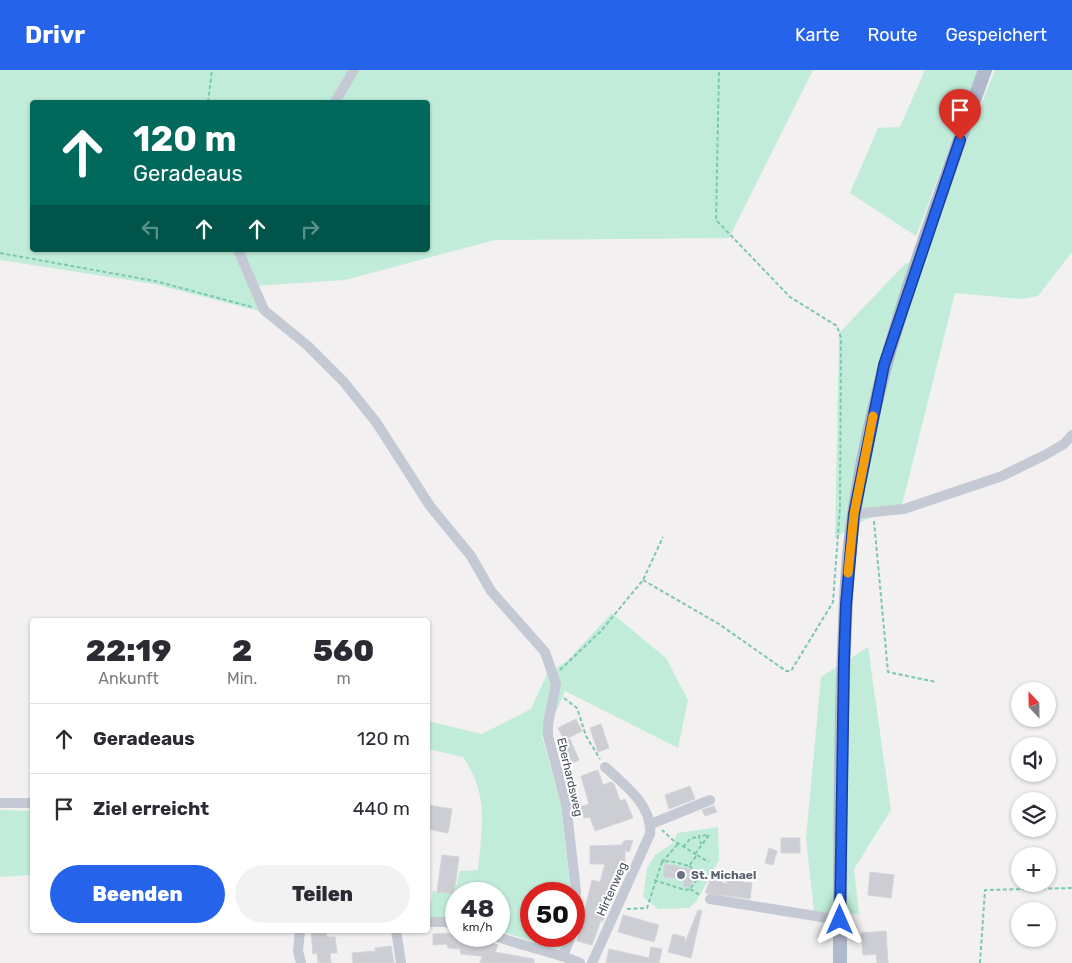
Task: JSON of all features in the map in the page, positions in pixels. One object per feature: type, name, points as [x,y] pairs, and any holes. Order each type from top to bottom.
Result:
[{"type":"main road","points":[[840,963],[841,750],[846,605],[854,514],[884,365],[935,210],[985,70]]},
{"type":"street","points":[[336,100],[354,70]]},
{"type":"street","points":[[239,252],[264,310],[327,364],[367,410],[418,490],[471,556],[492,591],[545,652],[555,675]]},
{"type":"street","points":[[854,514],[873,514],[904,509],[1021,468],[1064,444],[1072,435]]},
{"type":"street","name":"Eberhardsweg","points":[[555,675],[556,692],[548,724],[548,736],[566,804],[575,882]]},
{"type":"street","points":[[605,767],[632,790],[655,826],[710,800]]},
{"type":"street","points":[[0,802],[30,803]]},
{"type":"street","name":"Hirtenweg","points":[[592,963],[655,826]]},
{"type":"street","points":[[710,899],[840,920]]},
{"type":"street","points":[[430,922],[445,922]]},
{"type":"street","points":[[300,933],[298,950],[301,963]]},
{"type":"street","points":[[396,933],[401,963]]},
{"type":"street","points":[[510,941],[563,956],[580,963]]},
{"type":"street","points":[[563,956],[567,947]]},
{"type":"path","points":[[208,100],[212,70]]},
{"type":"path","points":[[643,580],[719,624],[786,671],[791,671],[833,602],[840,507],[841,338],[837,326],[790,297],[716,220],[719,70]]},
{"type":"path","points":[[0,253],[155,281],[264,310]]},
{"type":"path","points":[[873,514],[888,672],[936,682]]},
{"type":"path","points":[[555,675],[601,631],[643,580],[663,537]]},
{"type":"path","points":[[556,692],[577,708],[586,736],[605,767]]},
{"type":"path","points":[[655,826],[678,844],[709,862]]},
{"type":"path","points":[[683,846],[699,836],[709,835],[701,844],[689,866]]},
{"type":"path","points":[[699,836],[701,844]]},
{"type":"path","points":[[618,909],[647,908],[654,880],[662,862],[678,844]]},
{"type":"path","points":[[662,862],[670,861],[689,866],[700,873],[690,889]]},
{"type":"path","points":[[654,880],[685,890],[690,889],[710,899]]},
{"type":"path","points":[[980,963],[985,890],[1072,888]]},
{"type":"green space","points":[[0,70],[813,70],[729,238],[495,240],[345,280],[254,286],[263,312],[154,284],[0,260]]},
{"type":"green space","points":[[925,70],[979,70],[916,236],[850,193],[878,128],[900,127]]},
{"type":"green space","points":[[995,70],[1072,70],[1072,252],[1038,296],[1022,299],[955,293],[901,509],[866,519],[835,539],[839,333],[906,263],[918,264]]},
{"type":"green space","points":[[612,613],[666,658],[688,700],[678,748],[565,691],[551,723],[542,736],[561,805],[570,882],[520,882],[520,937],[510,934],[510,882],[457,882],[460,871],[478,870],[482,825],[480,798],[477,784],[463,757],[430,749],[430,721],[482,734],[531,709],[547,674],[567,661]]},
{"type":"green space","points":[[868,647],[891,810],[854,869],[859,914],[814,912],[806,838],[821,677]]},
{"type":"green space","points":[[0,810],[30,811],[30,875],[0,877]]},
{"type":"green space","points":[[718,827],[719,860],[696,902],[689,908],[658,909],[643,897],[647,868],[655,855],[673,843],[677,833]]},
{"type":"green space","points":[[433,891],[445,893],[445,918],[430,919]]},
{"type":"green space","points":[[551,947],[562,947],[561,950]]},
{"type":"building","points":[[576,719],[582,731],[564,740],[558,728]]},
{"type":"building","points":[[601,724],[609,748],[598,752],[590,728]]},
{"type":"building","points":[[570,739],[579,760],[564,767],[557,744]]},
{"type":"building","points":[[598,770],[603,785],[611,782],[614,784],[620,801],[625,799],[633,818],[595,831],[590,817],[584,818],[580,807],[589,804],[581,776]]},
{"type":"building","points":[[690,786],[695,799],[669,809],[665,795]]},
{"type":"building","points":[[430,805],[452,809],[448,833],[430,829]]},
{"type":"building","points":[[714,806],[717,812],[705,816],[702,810]]},
{"type":"building","points":[[781,838],[800,838],[800,853],[781,853]]},
{"type":"building","points":[[633,840],[629,852],[625,850],[625,869],[617,869],[608,910],[603,921],[601,920],[592,945],[585,943],[585,908],[592,880],[600,882],[605,864],[590,864],[590,846],[622,845],[624,841]]},
{"type":"building","points":[[769,848],[777,851],[773,865],[765,863]]},
{"type":"building","points":[[442,855],[459,857],[456,882],[445,882],[445,893],[437,892]]},
{"type":"building","name":"St. Michael","points":[[665,864],[695,870],[698,873],[698,878],[691,883],[690,887],[683,886],[684,879],[663,877]]},
{"type":"building","points":[[870,872],[894,875],[891,898],[868,895]]},
{"type":"building","points":[[711,878],[727,884],[727,880],[752,883],[750,899],[705,893]]},
{"type":"building","points":[[698,910],[702,911],[691,958],[668,952],[673,934],[685,937],[685,943]]},
{"type":"building","points":[[623,915],[659,925],[654,942],[618,932]]},
{"type":"building","points":[[886,931],[888,963],[877,963],[876,954],[863,955],[861,933]]},
{"type":"building","points":[[311,933],[326,933],[327,937],[335,937],[337,953],[330,953],[331,963],[318,963],[317,953],[313,954]]},
{"type":"building","points":[[445,933],[445,944],[433,945],[433,934]]},
{"type":"building","points":[[391,946],[394,963],[353,963],[352,953],[376,951],[375,948]]},
{"type":"building","points":[[497,947],[495,952],[534,959],[534,963],[480,963],[482,956],[461,954],[460,949],[448,948]]},
{"type":"building","points":[[651,947],[662,949],[659,963],[606,963],[609,949],[649,958]]},
{"type":"slow traffic","points":[[848,573],[854,514],[873,416]]},
{"type":"place","name":"St. Michael","points":[[681,875]]},
{"type":"route","points":[[840,920],[841,750],[844,659],[846,605],[854,514],[884,365],[960,140]]}]
